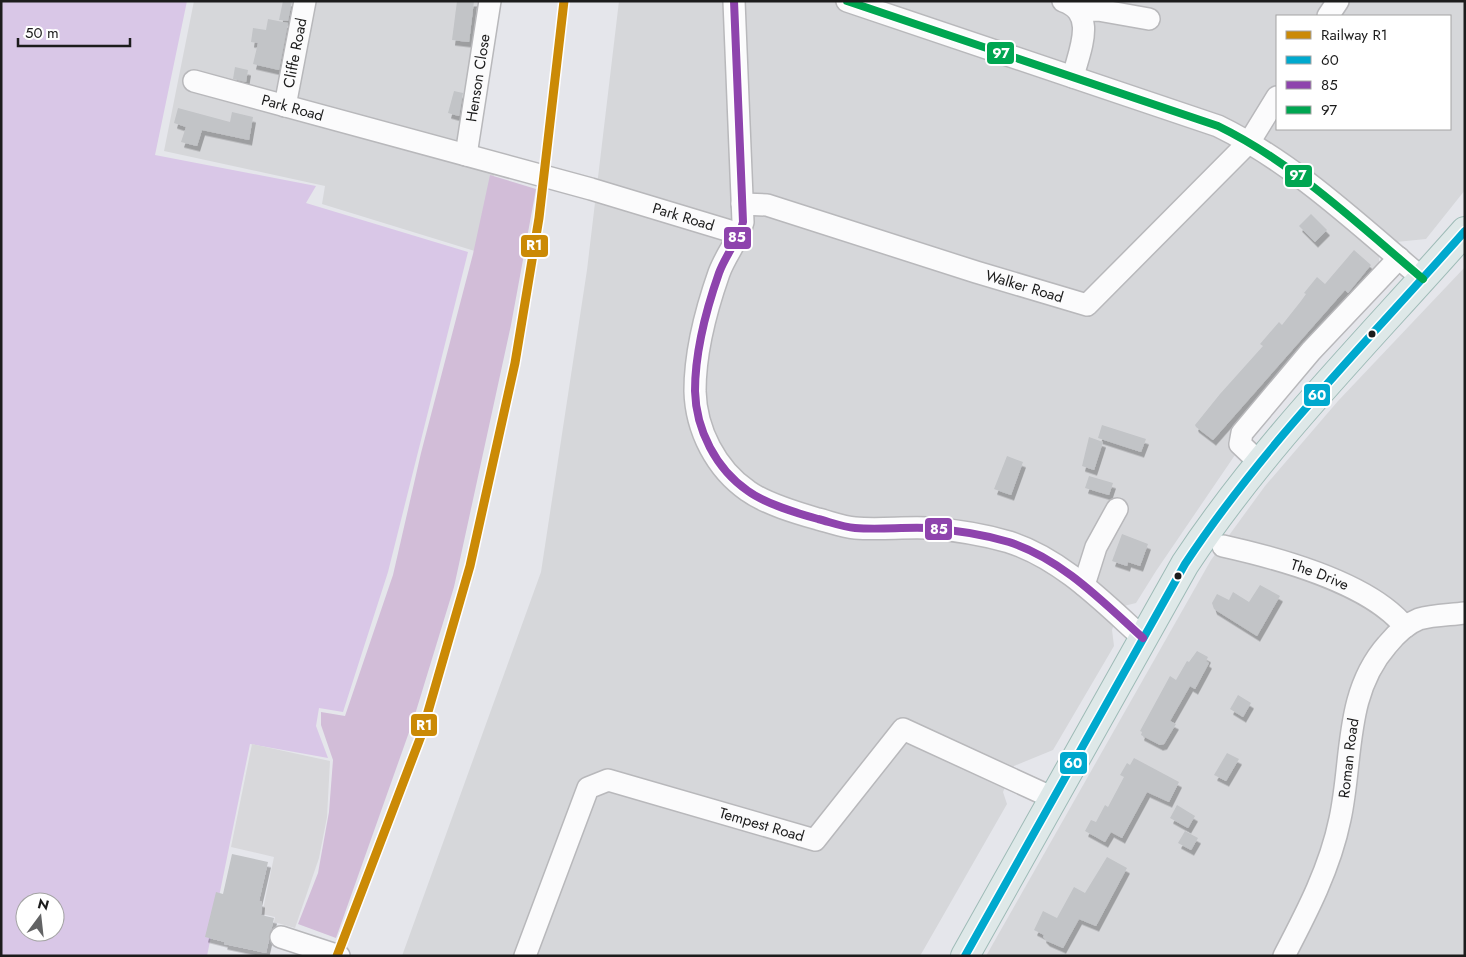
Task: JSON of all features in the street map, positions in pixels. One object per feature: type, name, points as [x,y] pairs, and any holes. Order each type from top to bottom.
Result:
[{"type":"highway","points":[[965,956],[1185,564],[1220,513],[1259,462],[1465,231]]},
{"type":"street","name":"Cliffe Road","points":[[285,106],[305,1]]},
{"type":"street","name":"Henson Close","points":[[473,157],[490,1]]},
{"type":"street","points":[[847,1],[1218,126],[1250,141],[1328,198],[1423,279]]},
{"type":"street","points":[[1329,15],[1338,1]]},
{"type":"street","points":[[736,2],[743,222],[740,234],[730,248],[719,272],[698,347],[695,392],[708,444],[725,469],[749,491],[797,513],[854,528],[926,528],[974,533],[1011,543],[1048,560],[1084,585],[1143,638]]},
{"type":"street","points":[[1071,6],[1084,18],[1084,30],[1073,77]]},
{"type":"street","points":[[1071,6],[1149,19]]},
{"type":"street","name":"Park Road","points":[[194,81],[586,188],[740,234]]},
{"type":"street","points":[[1250,141],[1276,99]]},
{"type":"street","name":"Walker Road","points":[[742,204],[768,205],[976,272],[1087,305],[1250,141]]},
{"type":"street","points":[[1259,462],[1240,444],[1242,433],[1311,351],[1399,258]]},
{"type":"street","points":[[1084,585],[1096,547],[1117,509]]},
{"type":"street","name":"The Drive","points":[[1223,546],[1278,560],[1332,580],[1387,607],[1405,627]]},
{"type":"street","name":"Roman Road","points":[[1284,956],[1307,913],[1322,877],[1340,821],[1347,785],[1353,716],[1360,690],[1380,652],[1405,627],[1420,619],[1465,613]]},
{"type":"street","name":"Tempest Road","points":[[525,956],[588,788],[608,780],[815,840],[903,729],[1053,798]]},
{"type":"street","points":[[287,939],[339,956]]},
{"type":"shaded area","points":[[1,1],[187,1],[155,155],[316,186],[306,203],[468,252],[388,572],[343,712],[319,708],[316,726],[328,758],[250,744],[207,956],[1,956]]},
{"type":"shaded area","points":[[194,1],[481,1],[457,160],[495,171],[478,252],[322,204],[325,186],[164,151]]},
{"type":"shaded area","points":[[619,1],[1465,1],[1465,190],[1426,239],[1396,242],[1379,257],[1379,269],[1274,381],[1231,432],[1228,441],[1230,449],[1235,455],[1136,603],[1120,607],[1112,630],[1114,646],[1053,750],[1014,766],[1003,792],[1007,804],[920,956],[402,956],[541,572],[587,270]]},
{"type":"shaded area","points":[[490,175],[536,189],[511,325],[454,587],[413,721],[336,938],[298,924],[318,873],[329,812],[333,760],[321,725],[321,712],[345,716],[393,575],[421,453],[473,254]]},
{"type":"shaded area","points":[[1465,267],[1465,956],[986,956],[1211,560],[1265,486],[1338,401]]},
{"type":"shaded area","points":[[252,744],[330,761],[327,817],[319,858],[295,928],[274,922],[275,917],[262,914],[274,857],[231,847]]},
{"type":"building","points":[[283,1],[292,1],[288,21],[279,20]]},
{"type":"building","points":[[457,1],[474,1],[469,42],[452,40]]},
{"type":"building","points":[[268,19],[288,23],[279,70],[253,64],[258,43],[251,42],[253,28],[266,30]]},
{"type":"building","points":[[235,67],[248,70],[246,82],[233,79]]},
{"type":"building","points":[[454,91],[463,93],[459,116],[448,113]]},
{"type":"building","points":[[178,108],[230,122],[232,112],[253,117],[249,140],[202,130],[197,146],[181,142],[186,127],[174,123]]},
{"type":"building","points":[[1311,214],[1327,230],[1315,242],[1299,226]]},
{"type":"building","points":[[1354,250],[1371,265],[1348,293],[1345,290],[1213,440],[1196,427],[1195,425],[1220,394],[1263,346],[1260,344],[1279,322],[1282,325],[1317,277],[1325,284]]},
{"type":"building","points":[[1102,425],[1146,439],[1141,452],[1098,438]]},
{"type":"building","points":[[1089,437],[1103,442],[1094,470],[1082,466]]},
{"type":"building","points":[[1007,456],[1023,462],[1011,495],[994,489]]},
{"type":"building","points":[[1089,476],[1113,483],[1109,495],[1085,488]]},
{"type":"building","points":[[1122,534],[1148,544],[1140,566],[1128,562],[1127,566],[1112,561]]},
{"type":"building","points":[[1260,585],[1280,596],[1257,636],[1214,609],[1212,603],[1217,594],[1229,600],[1233,592],[1249,602]]},
{"type":"building","points":[[1197,651],[1208,657],[1206,661],[1209,663],[1195,689],[1190,686],[1170,721],[1176,724],[1164,744],[1160,745],[1141,735],[1142,732],[1140,731],[1170,676],[1176,680],[1187,661],[1189,662]]},
{"type":"building","points":[[1238,695],[1251,703],[1243,717],[1230,709]]},
{"type":"building","points":[[1227,753],[1239,759],[1226,781],[1214,775]]},
{"type":"building","points":[[1134,758],[1179,782],[1169,802],[1147,792],[1122,838],[1111,832],[1105,842],[1085,831],[1091,820],[1096,822],[1105,805],[1108,807],[1124,777],[1120,775],[1127,763],[1130,765]]},
{"type":"building","points":[[1177,805],[1195,816],[1188,828],[1170,818]]},
{"type":"building","points":[[1185,831],[1198,838],[1191,850],[1178,843]]},
{"type":"building","points":[[232,854],[268,862],[259,901],[262,902],[261,915],[274,918],[266,953],[224,944],[225,942],[205,937],[216,892],[223,894]]},
{"type":"building","points":[[1107,857],[1127,868],[1096,926],[1079,919],[1063,948],[1047,941],[1043,937],[1044,935],[1034,930],[1043,911],[1057,918],[1074,887],[1085,893]]},
{"type":"rail line","name":"R1","points":[[337,956],[421,736],[470,566],[515,363],[539,218],[564,1]]},
{"type":"transit line","name":"85","points":[[734,1],[743,222],[739,235],[719,273],[710,301],[702,331],[695,376],[696,406],[699,420],[717,460],[726,472],[755,496],[782,508],[841,526],[873,529],[927,528],[958,531],[1009,542],[1047,559],[1064,570],[1097,596],[1143,638]]},
{"type":"transit line","name":"97","points":[[847,1],[1218,126],[1246,141],[1299,176],[1350,216],[1423,279]]},
{"type":"transit line","name":"60","points":[[965,956],[1185,564],[1216,519],[1283,434],[1465,231]]}]
